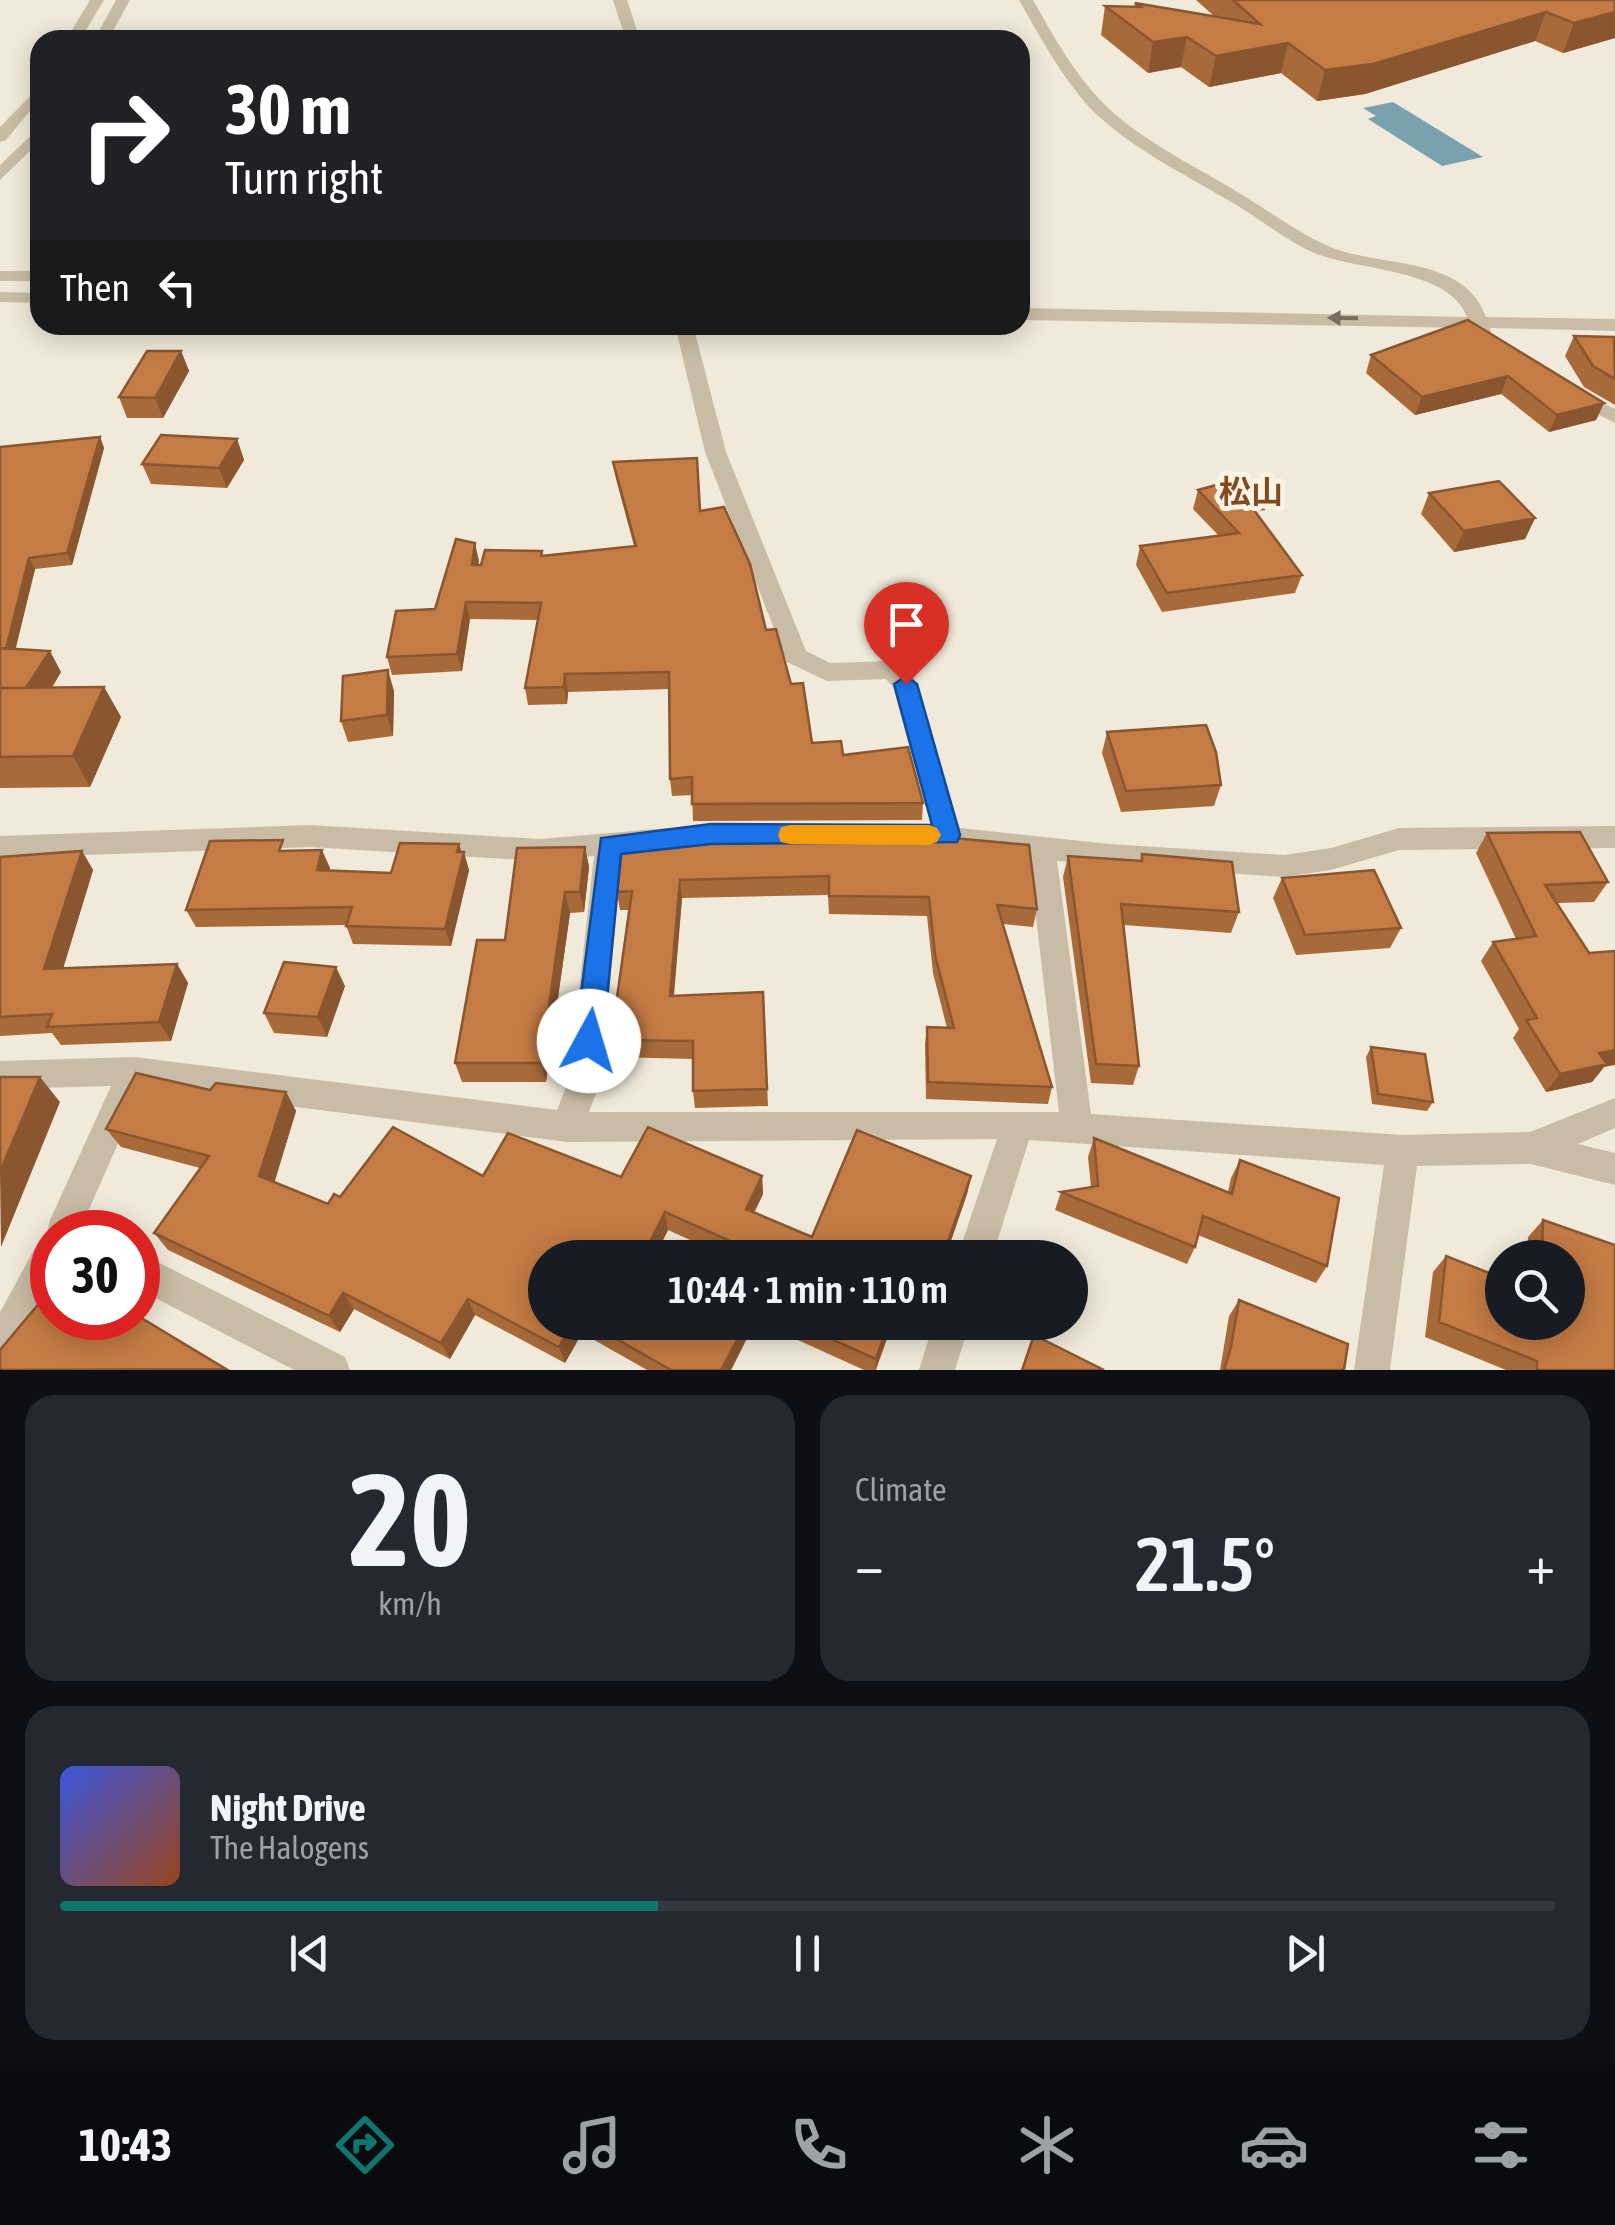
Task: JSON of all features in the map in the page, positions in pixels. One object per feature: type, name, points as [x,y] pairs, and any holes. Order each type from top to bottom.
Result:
[{"type":"street","points":[[79,30],[97,0]]},
{"type":"street","points":[[106,30],[123,0]]},
{"type":"street","points":[[620,0],[630,30]]},
{"type":"street","points":[[1026,0],[1055,50],[1097,106],[1151,146],[1320,250],[1362,263],[1429,274],[1459,291],[1485,342],[1514,360]]},
{"type":"street","points":[[0,137],[30,104]]},
{"type":"street","points":[[0,108],[26,109]]},
{"type":"street","points":[[0,174],[30,142]]},
{"type":"street","points":[[0,276],[30,276]]},
{"type":"street","points":[[0,297],[30,298]]},
{"type":"street","points":[[1030,297],[1474,314],[1615,325]]},
{"type":"street","points":[[1030,314],[1474,314],[1615,308]]},
{"type":"street","points":[[685,335],[690,371],[715,454],[796,656],[827,672],[892,670],[906,684],[948,835]]},
{"type":"street","points":[[1558,386],[1615,418]]},
{"type":"street","points":[[0,847],[310,836],[540,850],[750,834]]},
{"type":"street","points":[[888,835],[948,835],[1109,855],[1284,866],[1330,860],[1399,839],[1615,837]]},
{"type":"street","points":[[1041,845],[1078,1128]]},
{"type":"street","points":[[567,1127],[585,1080],[610,846]]},
{"type":"street","points":[[73,1210],[134,1071]]},
{"type":"street","points":[[0,1075],[134,1071],[567,1127],[1018,1124],[1402,1150],[1531,1148],[1615,1169]]},
{"type":"street","points":[[1531,1148],[1615,1113]]},
{"type":"street","points":[[980,1240],[1018,1124]]},
{"type":"street","points":[[1372,1370],[1402,1150]]},
{"type":"street","points":[[160,1281],[332,1370]]},
{"type":"street","points":[[0,1348],[30,1291]]},
{"type":"street","points":[[937,1370],[946,1340]]},
{"type":"water","points":[[1393,102],[1483,157],[1442,166],[1368,119],[1376,116],[1363,108]]},
{"type":"building","points":[[1233,0],[1615,0],[1615,12],[1574,23],[1546,12],[1373,64],[1325,70],[1288,43],[1216,56],[1187,37],[1153,42],[1105,6],[1141,7],[1135,3],[1260,24]]},
{"type":"building","points":[[1468,320],[1604,403],[1557,415],[1508,376],[1422,397],[1371,355]]},
{"type":"building","points":[[1574,336],[1614,337],[1615,379],[1593,366]]},
{"type":"building","points":[[147,351],[181,351],[155,398],[119,397]]},
{"type":"building","points":[[161,435],[237,439],[219,468],[142,464]]},
{"type":"building","points":[[100,437],[67,553],[29,558],[6,649],[0,648],[0,447]]},
{"type":"building","points":[[697,458],[700,511],[724,507],[750,564],[766,630],[776,629],[791,684],[803,683],[812,743],[841,741],[843,755],[908,747],[923,803],[692,804],[692,777],[670,779],[669,672],[565,674],[564,687],[525,688],[541,603],[466,602],[457,654],[387,657],[396,611],[435,609],[456,539],[475,543],[472,565],[481,565],[485,550],[542,551],[541,556],[636,546],[613,462]]},
{"type":"building","points":[[1235,480],[1263,509],[1254,510],[1302,575],[1167,593],[1140,546],[1239,533],[1198,490]]},
{"type":"building","points":[[1499,481],[1535,518],[1464,531],[1429,493]]},
{"type":"building","points":[[0,648],[50,651],[26,688],[0,688]]},
{"type":"building","points":[[388,670],[387,715],[341,721],[343,676]]},
{"type":"building","points":[[104,687],[73,756],[0,757],[0,688]]},
{"type":"building","points":[[1206,725],[1216,752],[1221,785],[1126,791],[1107,732]]},
{"type":"building","points":[[950,831],[953,838],[1029,845],[1037,909],[997,905],[1052,1087],[928,1082],[927,1027],[954,1028],[935,955],[929,897],[829,896],[829,876],[680,880],[670,996],[763,992],[767,1089],[693,1091],[693,1041],[611,1040],[632,891],[617,892],[622,848],[690,841],[691,832]]},
{"type":"building","points":[[1580,832],[1608,882],[1545,885],[1589,953],[1615,951],[1615,1050],[1599,1053],[1607,1064],[1560,1074],[1526,1020],[1537,1018],[1493,942],[1536,936],[1487,833]]},
{"type":"building","points":[[283,840],[279,851],[322,850],[317,870],[391,873],[400,843],[459,844],[457,852],[464,852],[445,929],[346,926],[352,907],[186,910],[210,841]]},
{"type":"building","points":[[585,847],[580,892],[565,892],[541,1063],[455,1063],[477,940],[505,940],[517,848]]},
{"type":"building","points":[[82,851],[44,969],[177,964],[159,1022],[47,1027],[52,1014],[0,1017],[0,857]]},
{"type":"building","points":[[1142,854],[1232,862],[1239,912],[1121,904],[1139,1066],[1096,1064],[1068,856],[1142,861]]},
{"type":"building","points":[[1374,870],[1401,928],[1305,935],[1282,878]]},
{"type":"building","points":[[284,962],[336,967],[318,1017],[264,1013]]},
{"type":"building","points":[[1371,1047],[1425,1054],[1433,1102],[1378,1094]]},
{"type":"building","points":[[136,1073],[210,1090],[216,1083],[286,1092],[259,1176],[328,1204],[334,1194],[340,1197],[393,1127],[483,1176],[508,1133],[621,1177],[648,1127],[762,1176],[746,1209],[812,1237],[857,1130],[971,1176],[948,1240],[728,1240],[665,1212],[651,1240],[528,1240],[528,1331],[468,1299],[441,1343],[343,1293],[329,1316],[160,1236],[160,1225],[209,1156],[106,1129]]},
{"type":"building","points":[[0,1077],[40,1077],[0,1172]]},
{"type":"building","points":[[1094,1138],[1232,1194],[1240,1160],[1339,1198],[1327,1266],[1203,1216],[1195,1247],[1061,1192],[1098,1186]]},
{"type":"building","points":[[1543,1220],[1615,1245],[1615,1370],[1537,1370],[1537,1361],[1439,1322],[1446,1256],[1485,1271],[1485,1340],[1585,1340],[1585,1240],[1542,1240]]},
{"type":"building","points":[[1239,1300],[1348,1344],[1344,1370],[1224,1370]]},
{"type":"building","points":[[30,1314],[30,1340],[160,1340],[160,1329],[226,1369],[0,1370],[0,1350]]},
{"type":"building","points":[[618,1340],[737,1340],[721,1370],[671,1370]]},
{"type":"building","points":[[833,1340],[883,1340],[876,1359]]},
{"type":"building","points":[[1032,1340],[1044,1340],[1104,1370],[1022,1370]]},
{"type":"slow traffic","points":[[790,835],[929,835]]},
{"type":"district","name":"松山","points":[[1251,492]]},
{"type":"route","points":[[589,1041],[610,846],[711,834],[948,835],[906,684]]}]
